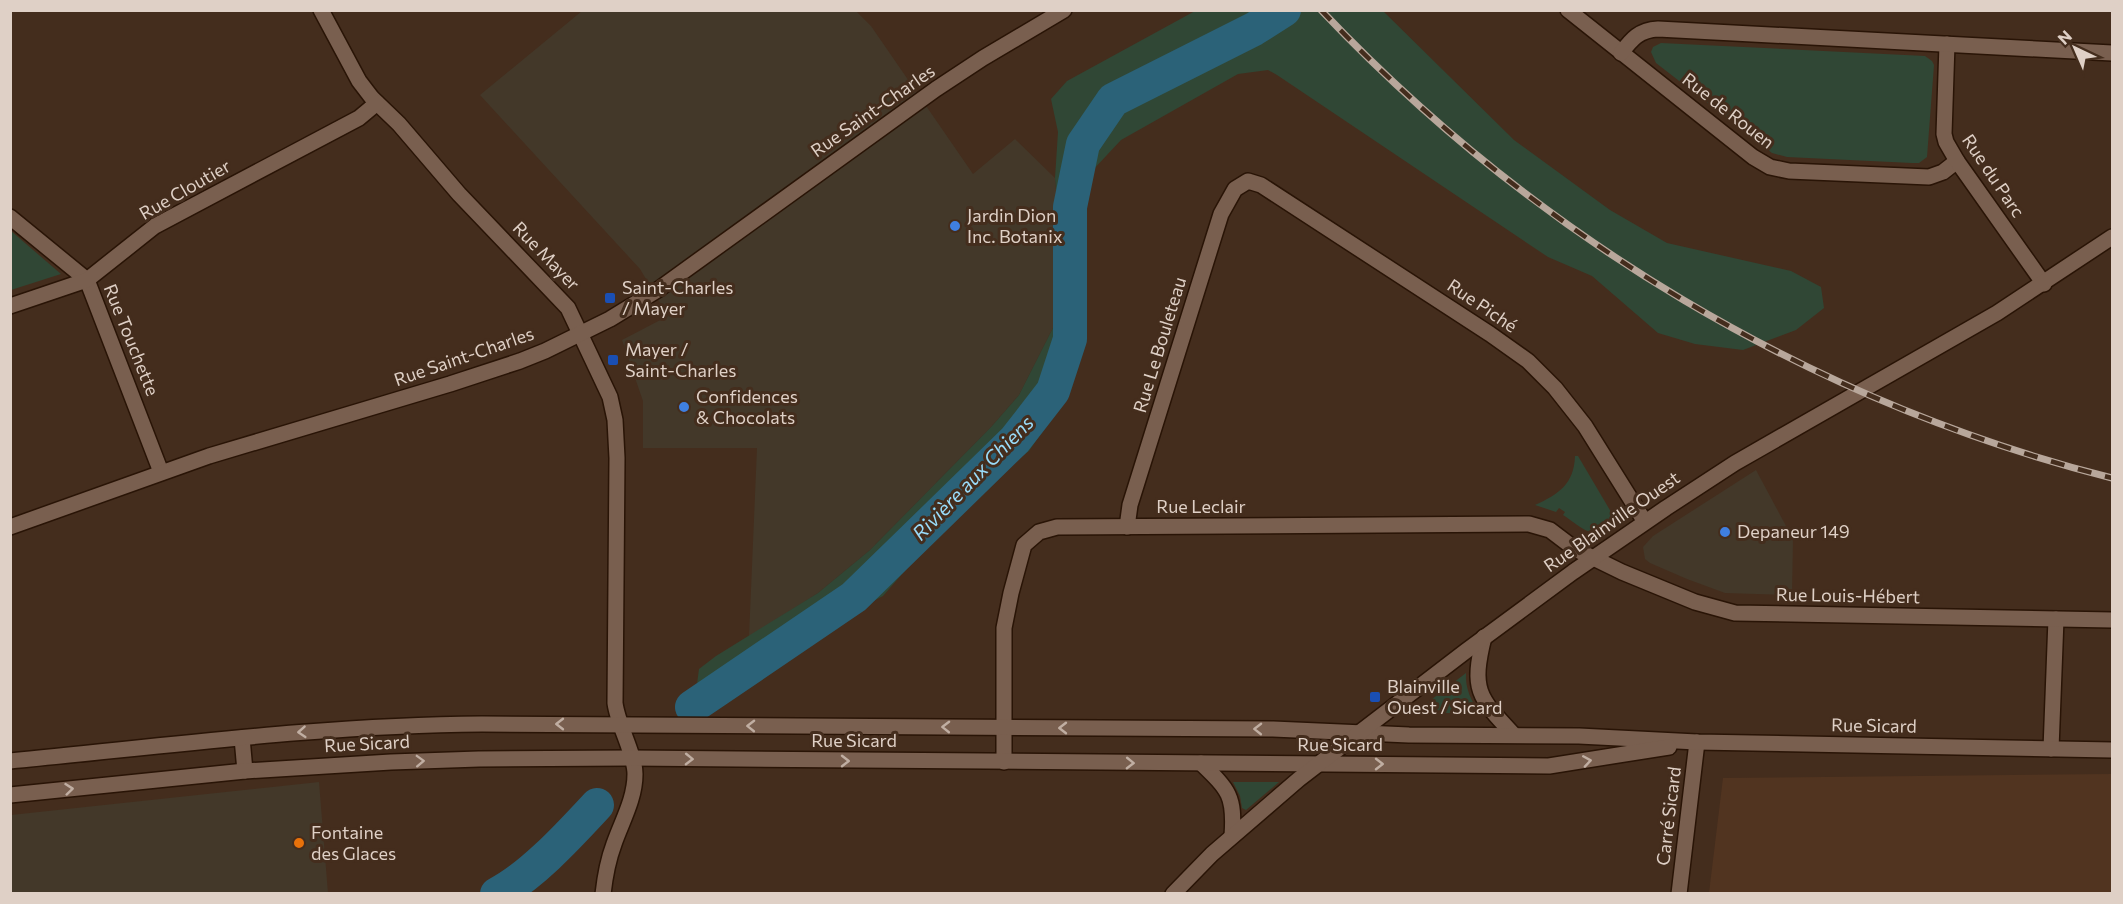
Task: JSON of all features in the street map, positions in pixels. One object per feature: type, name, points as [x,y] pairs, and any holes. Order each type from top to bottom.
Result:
[{"type":"street","name":"Rue Mayer","points":[[321,10],[359,81],[377,103],[399,124],[459,194],[562,300],[581,333],[610,398],[616,433],[615,703],[619,724],[635,773],[627,813],[609,859],[603,894]]},
{"type":"street","name":"Rue Saint-Charles","points":[[10,527],[161,472],[263,439],[489,372],[532,356],[610,319],[659,289],[936,89],[1064,10]]},
{"type":"street","name":"Rue de Rouen","points":[[1568,10],[1753,157],[1770,167],[1789,171],[1929,177],[1943,172],[1958,161]]},
{"type":"street","points":[[1621,53],[1637,35],[1644,31],[1658,29],[2112,53]]},
{"type":"street","name":"Rue du Parc","points":[[1947,44],[1944,134],[1946,142],[2044,284]]},
{"type":"street","name":"Rue Cloutier","points":[[10,306],[87,280],[155,226],[359,117],[377,103]]},
{"type":"street","name":"Rue Piché","points":[[1244,182],[1261,185],[1490,333],[1528,361],[1556,388],[1585,426],[1645,522]]},
{"type":"street","name":"Rue Le Bouleteau","points":[[1126,527],[1130,506],[1221,214],[1230,196],[1244,182]]},
{"type":"street","name":"Rue Touchette","points":[[10,217],[87,280],[161,472]]},
{"type":"street","name":"Rue Blainville Ouest","points":[[1173,894],[1232,836],[1358,732],[1484,637],[1645,522],[1735,463],[1962,334],[2044,284],[2112,237]]},
{"type":"street","name":"Rue Leclair","points":[[1004,762],[1005,628],[1013,582],[1024,546],[1034,535],[1049,528],[1529,524],[1550,530],[1575,549],[1594,558]]},
{"type":"street","name":"Rue Louis-Hébert","points":[[1594,558],[1695,602],[1735,613],[2112,620]]},
{"type":"street","points":[[2051,749],[2056,619]]},
{"type":"street","points":[[1484,637],[1477,682],[1487,704],[1514,735]]},
{"type":"street","name":"Rue Sicard","points":[[10,761],[332,730],[457,724],[1273,729],[1697,742],[2112,750]]},
{"type":"street","points":[[242,738],[245,771]]},
{"type":"street","name":"Rue Sicard","points":[[10,795],[245,771],[417,761],[631,758],[1549,766],[1697,742]]},
{"type":"street","name":"Carré Sicard","points":[[1679,894],[1697,742]]},
{"type":"street","points":[[1201,763],[1220,782],[1229,796],[1233,811],[1232,836]]},
{"type":"shaded area","points":[[582,11],[856,11],[871,26],[973,174],[1015,139],[1055,178],[1065,284],[1058,318],[1019,395],[992,426],[870,550],[818,593],[749,637],[757,448],[643,448],[643,401],[622,340],[668,316],[640,269],[480,95]]},
{"type":"shaded area","points":[[1756,470],[1793,539],[1792,595],[1725,593],[1687,579],[1645,559],[1643,547],[1653,536]]},
{"type":"shaded area","points":[[2112,774],[2112,893],[1709,893],[1723,778]]},
{"type":"shaded area","points":[[319,782],[328,893],[11,893],[11,815]]},
{"type":"green space","points":[[1195,11],[1383,11],[1514,140],[1610,210],[1667,243],[1791,271],[1821,287],[1824,308],[1796,330],[1743,350],[1695,344],[1658,333],[1592,276],[1548,257],[1277,75],[1268,70],[1238,74],[1121,140],[1092,171],[1082,209],[1083,310],[1067,377],[1050,420],[1029,451],[1000,473],[941,529],[883,596],[843,617],[730,688],[713,693],[697,684],[699,669],[716,656],[818,593],[870,550],[992,426],[1019,395],[1058,318],[1065,284],[1055,178],[1058,132],[1051,99],[1067,81]]},
{"type":"green space","points":[[1661,43],[1925,56],[1934,65],[1927,157],[1919,163],[1912,163],[1787,157],[1772,153],[1656,63],[1651,52],[1653,47]]},
{"type":"green space","points":[[11,231],[61,274],[11,290]]},
{"type":"green space","points":[[1575,456],[1578,456],[1614,517],[1613,523],[1607,529],[1605,524],[1600,528],[1601,533],[1581,528],[1563,515],[1565,512],[1559,508],[1556,512],[1535,505],[1564,487],[1572,474]]},
{"type":"green space","points":[[1466,673],[1469,694],[1480,713],[1414,713]]},
{"type":"green space","points":[[1233,782],[1279,782],[1246,810],[1242,808],[1240,796]]},
{"type":"waterway","name":"Rivière aux Chiens","points":[[692,707],[854,597],[1015,440],[1053,391],[1070,339],[1070,207],[1083,144],[1113,100],[1254,29],[1284,10]]},
{"type":"waterway","name":"Rivière aux Chiens","points":[[497,894],[537,866],[597,805]]},
{"type":"railway","points":[[1321,10],[1404,92],[1493,168],[1586,237],[1684,300],[1786,356],[1892,405],[2000,445],[2112,478]]},
{"type":"place","name":"Jardin Dion Inc. Botanix","points":[[955,226]]},
{"type":"place","name":"Saint-Charles / Mayer","points":[[610,298]]},
{"type":"place","name":"Mayer / Saint-Charles","points":[[613,360]]},
{"type":"place","name":"Confidences & Chocolats","points":[[684,407]]},
{"type":"place","name":"Depaneur 149","points":[[1725,532]]},
{"type":"place","name":"Blainville Ouest / Sicard","points":[[1375,697]]},
{"type":"place","name":"Fontaine des Glaces","points":[[299,843]]}]
